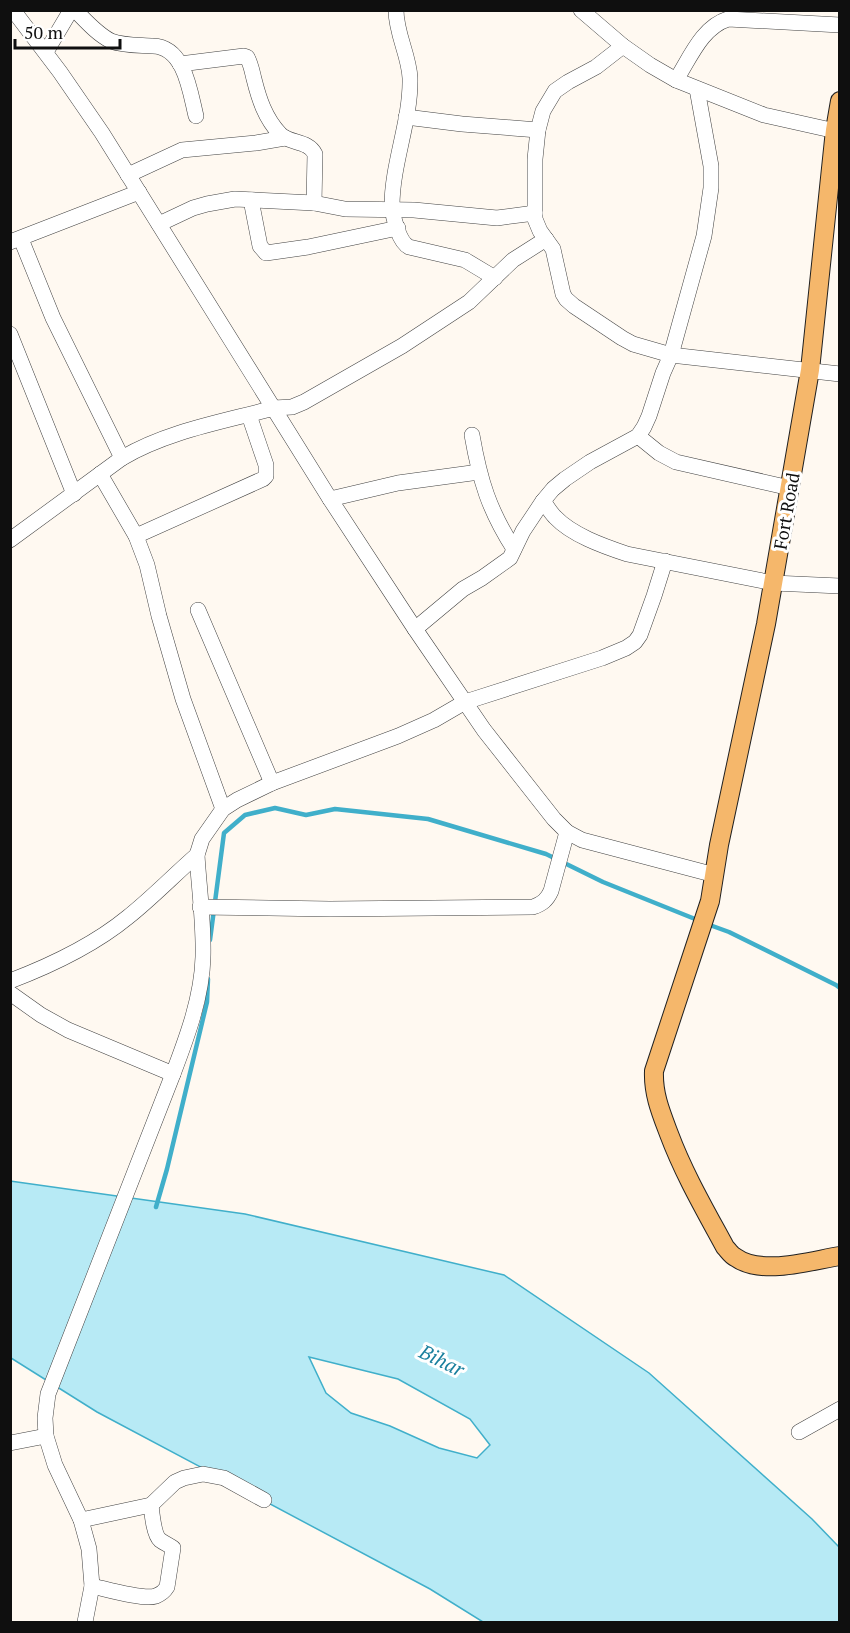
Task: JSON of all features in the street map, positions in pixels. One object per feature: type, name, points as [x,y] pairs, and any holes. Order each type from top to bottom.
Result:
[{"type":"main road","name":"Fort Road","points":[[840,101],[835,174],[810,370],[766,624],[703,923],[654,1071],[654,1085],[659,1107],[680,1163],[725,1247],[735,1258],[753,1266],[772,1268],[840,1256]]},
{"type":"street","points":[[12,10],[45,52],[102,133],[330,499],[415,628],[484,730],[554,819],[567,832],[582,840],[715,874]]},
{"type":"street","points":[[45,52],[73,10],[100,34],[112,41],[164,47],[180,64],[196,116]]},
{"type":"street","points":[[396,10],[399,34],[410,76],[392,210],[402,241],[409,247],[465,260],[495,278]]},
{"type":"street","points":[[581,10],[623,46],[676,80],[764,115],[837,131]]},
{"type":"street","points":[[676,80],[710,29],[718,22],[728,19],[840,26]]},
{"type":"street","points":[[623,46],[596,67],[555,91],[543,111],[538,130],[535,213],[537,225],[553,249],[566,299],[633,344],[671,355],[840,374]]},
{"type":"street","points":[[180,64],[247,57],[266,115],[285,138],[309,146],[315,154],[314,203]]},
{"type":"street","points":[[415,628],[463,589],[510,558],[524,531],[553,489],[590,462],[638,436],[644,427],[671,355],[700,252],[711,188],[711,166],[697,88]]},
{"type":"street","points":[[406,117],[538,130]]},
{"type":"street","points":[[128,174],[182,150],[285,138]]},
{"type":"street","points":[[122,458],[16,241],[139,192]]},
{"type":"street","points":[[159,224],[207,204],[235,199],[314,203],[345,209],[414,210],[497,218],[535,213]]},
{"type":"street","points":[[251,200],[260,246],[266,253],[308,247],[398,228]]},
{"type":"street","points":[[10,540],[122,458],[142,446],[168,436],[274,408],[292,408],[304,402],[402,346],[469,302],[513,260],[546,239]]},
{"type":"street","points":[[10,334],[74,494]]},
{"type":"street","points":[[136,536],[266,476],[266,465],[249,415]]},
{"type":"street","points":[[472,435],[479,472],[490,507],[514,549]]},
{"type":"street","points":[[638,436],[664,456],[676,462],[790,488]]},
{"type":"street","points":[[330,499],[398,483],[479,472]]},
{"type":"street","points":[[100,474],[136,536],[147,565],[183,699],[223,810]]},
{"type":"street","points":[[543,501],[554,516],[569,528],[595,542],[627,554],[773,584],[840,586]]},
{"type":"street","points":[[85,1623],[92,1586],[89,1549],[81,1520],[55,1465],[46,1436],[45,1418],[48,1394],[191,1024],[199,994],[203,958],[197,855],[202,839],[223,810],[237,800],[272,783],[398,736],[434,720],[465,702],[602,658],[626,648],[640,635],[664,561]]},
{"type":"street","points":[[198,610],[272,783]]},
{"type":"street","points":[[200,907],[330,909],[532,907],[540,904],[551,891],[567,832]]},
{"type":"street","points":[[10,981],[57,961],[97,939],[128,917],[197,855]]},
{"type":"street","points":[[10,993],[41,1015],[68,1030],[173,1074]]},
{"type":"street","points":[[799,1432],[840,1408]]},
{"type":"street","points":[[10,1443],[46,1436]]},
{"type":"street","points":[[81,1520],[151,1505],[176,1482],[203,1474],[224,1478],[264,1500]]},
{"type":"street","points":[[92,1586],[148,1597],[159,1595],[167,1587],[173,1548],[157,1536],[151,1505]]},
{"type":"water","name":"Bihar","points":[[10,1181],[245,1214],[504,1275],[649,1373],[812,1519],[839,1547],[839,1622],[483,1622],[430,1589],[97,1412],[11,1358]],"holes":[[[309,1357],[398,1379],[470,1419],[490,1445],[477,1458],[439,1448],[390,1426],[351,1413],[326,1393]]]},
{"type":"waterway","points":[[210,940],[224,833],[245,815],[275,808],[306,815],[335,809],[428,819],[546,854],[603,882],[700,921]]},
{"type":"waterway","points":[[707,924],[729,932],[840,988]]},
{"type":"waterway","points":[[156,1207],[207,1002],[208,979]]}]
